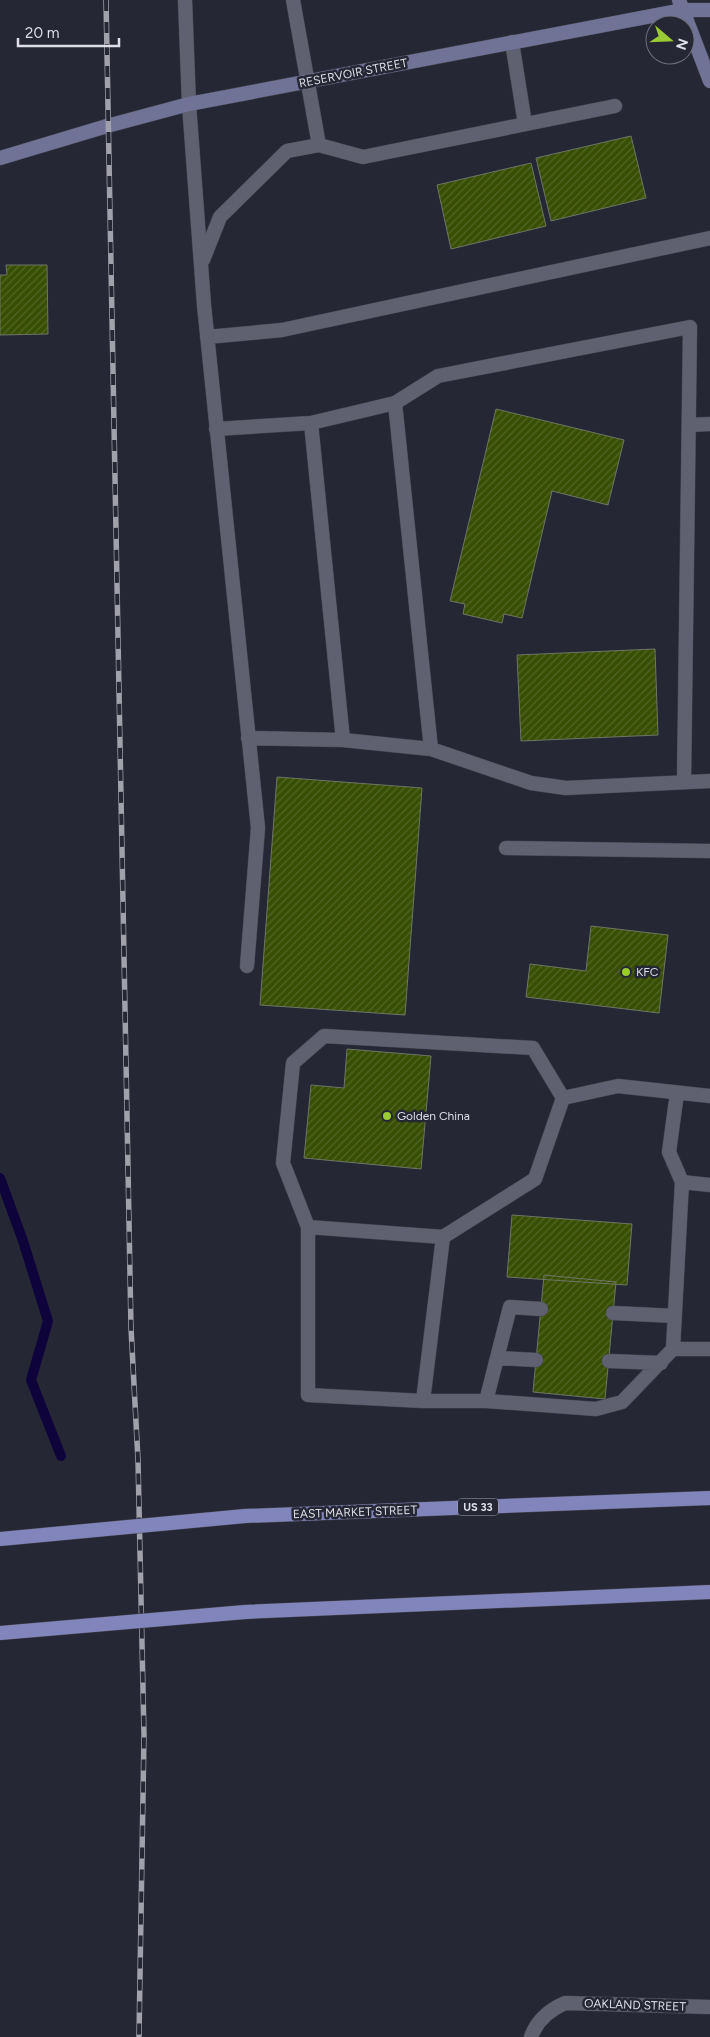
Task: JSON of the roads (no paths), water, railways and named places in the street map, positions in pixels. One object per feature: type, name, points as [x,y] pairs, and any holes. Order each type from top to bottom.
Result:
[{"type":"main road","name":"RESERVOIR STREET","points":[[0,158],[189,104],[512,42],[681,5],[710,10]]},
{"type":"main road","points":[[681,5],[710,81]]},
{"type":"main road","name":"EAST MARKET STREET","points":[[0,1539],[245,1516],[710,1498]]},
{"type":"main road","points":[[0,1632],[245,1612],[710,1592]]},
{"type":"street","points":[[185,0],[189,104],[207,337],[258,828],[247,966]]},
{"type":"street","points":[[293,0],[318,145]]},
{"type":"street","points":[[512,42],[525,124]]},
{"type":"street","points":[[201,266],[220,217],[287,151],[318,145],[363,157],[614,106]]},
{"type":"street","points":[[207,337],[282,330],[710,238]]},
{"type":"street","points":[[216,429],[311,423],[395,403],[438,376],[690,327],[684,782]]},
{"type":"street","points":[[395,403],[431,749]]},
{"type":"street","points":[[311,423],[343,740]]},
{"type":"street","points":[[689,425],[710,424]]},
{"type":"street","points":[[248,738],[343,740],[431,749],[531,783],[566,788],[710,781]]},
{"type":"street","points":[[506,848],[710,851]]},
{"type":"street","points":[[308,1227],[443,1237],[535,1179],[562,1098],[533,1048],[324,1036],[293,1064],[283,1163],[308,1227],[308,1395],[423,1401],[486,1401],[596,1409],[622,1402],[674,1348],[682,1182],[669,1152],[677,1092]]},
{"type":"street","points":[[562,1098],[618,1086],[710,1096]]},
{"type":"street","points":[[682,1182],[710,1185]]},
{"type":"street","points":[[423,1401],[443,1237]]},
{"type":"street","points":[[486,1401],[510,1307],[541,1309]]},
{"type":"street","points":[[613,1313],[675,1316]]},
{"type":"street","points":[[674,1348],[710,1349]]},
{"type":"street","points":[[498,1358],[536,1360]]},
{"type":"street","points":[[609,1361],[661,1363]]},
{"type":"street","name":"OAKLAND STREET","points":[[531,2037],[542,2018],[553,2008],[565,2003],[710,2007]]},
{"type":"waterway","points":[[0,1178],[23,1241],[48,1321],[31,1380],[61,1456]]},
{"type":"railway","points":[[106,0],[131,1328],[138,1460],[144,1735],[139,2037]]},
{"type":"place","name":"KFC","points":[[626,972]]},
{"type":"place","name":"Golden China","points":[[387,1116]]}]
